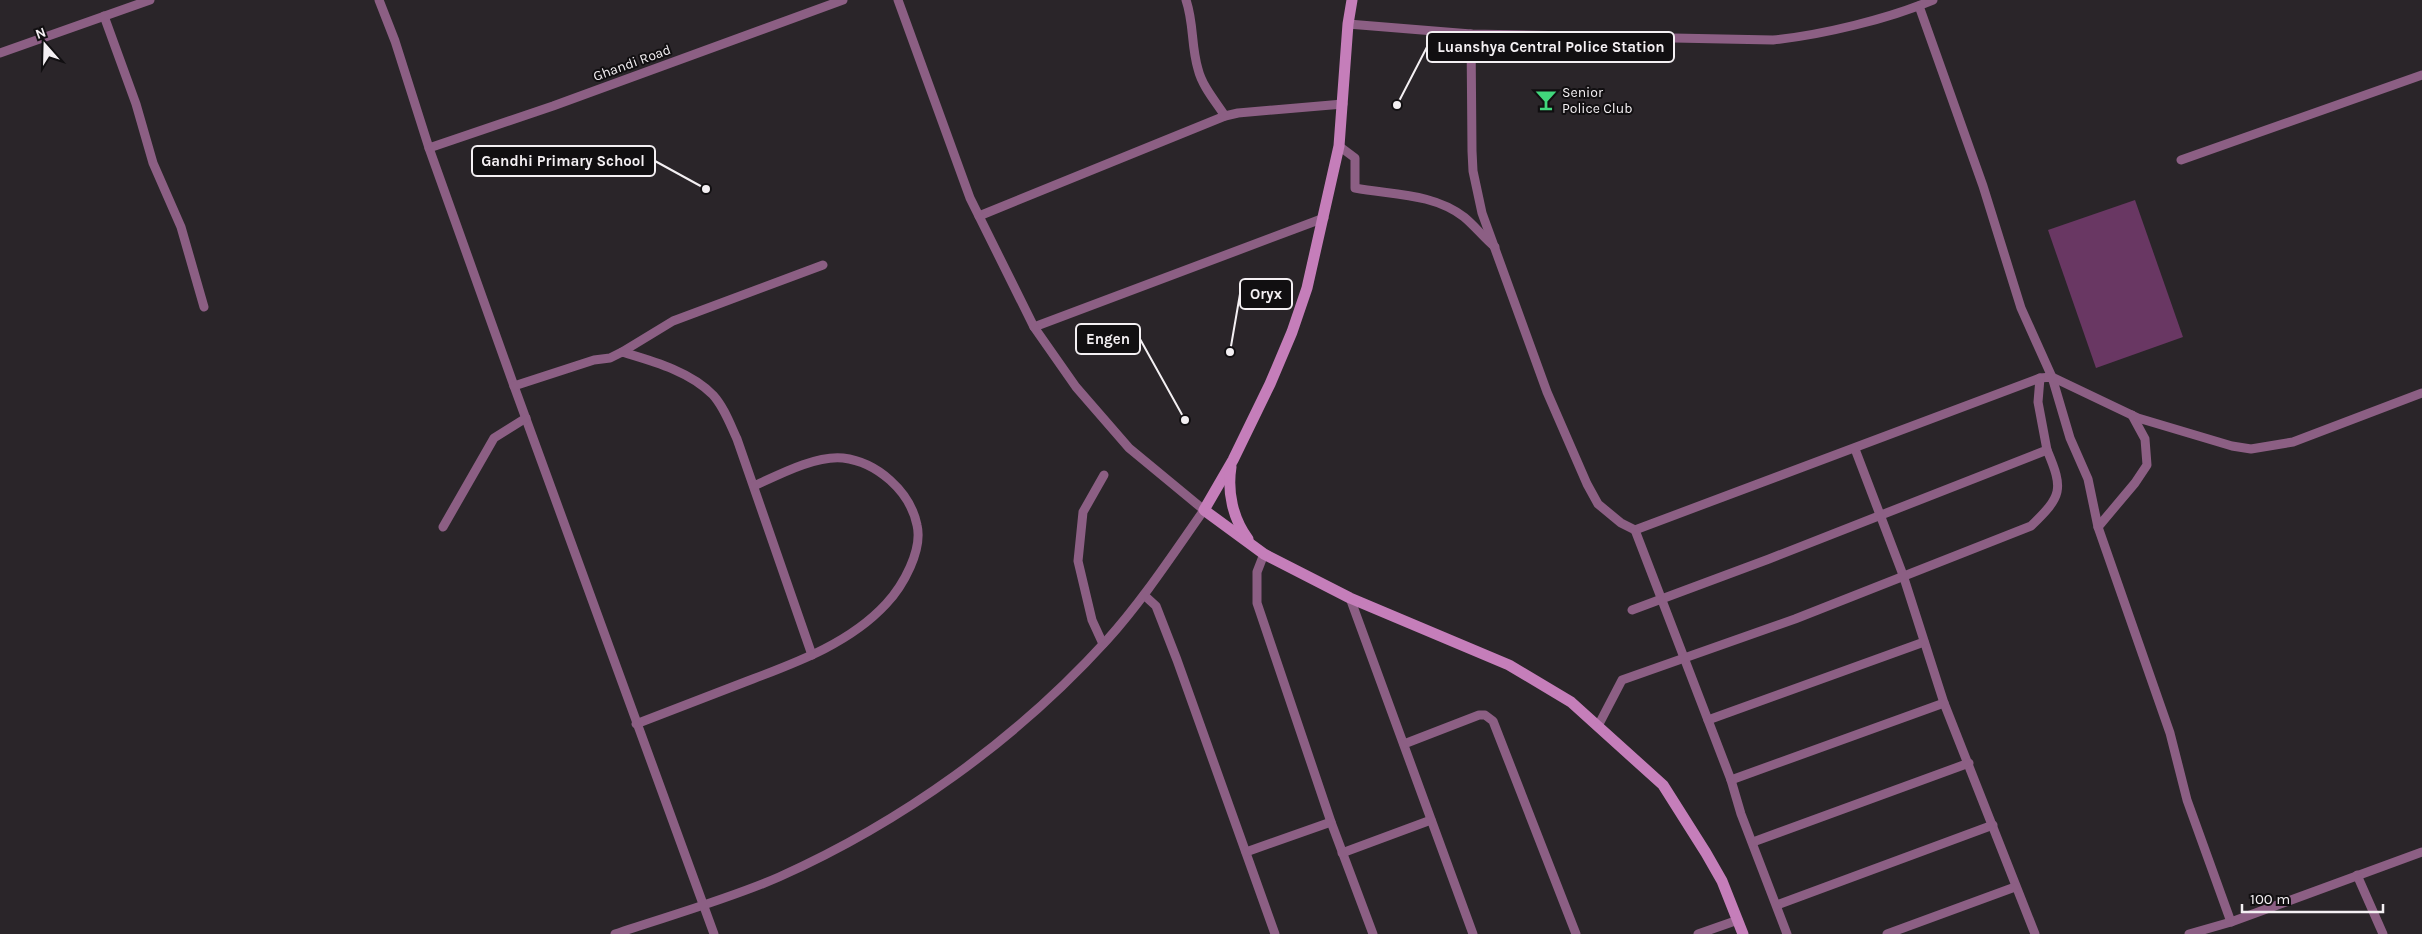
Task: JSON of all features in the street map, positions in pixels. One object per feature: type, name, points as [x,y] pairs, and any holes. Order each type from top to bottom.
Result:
[{"type":"main road","points":[[1352,0],[1348,24],[1339,146],[1307,288],[1292,332],[1270,384],[1233,460],[1204,510],[1262,552],[1350,598],[1510,665],[1572,702],[1663,785],[1722,881],[1743,934]]},
{"type":"main road","points":[[1233,460],[1230,484],[1233,509],[1242,531],[1262,552]]},
{"type":"street","points":[[0,53],[150,0]]},
{"type":"street","points":[[379,0],[396,41],[429,148],[514,386],[714,934]]},
{"type":"street","name":"Ghandi Road","points":[[429,148],[553,106],[843,0]]},
{"type":"street","points":[[615,934],[777,878],[860,837],[896,815],[999,741],[1056,692],[1103,644],[1144,595],[1204,510],[1129,448],[1076,387],[1034,327],[979,216],[898,0]]},
{"type":"street","points":[[1186,0],[1192,18],[1196,61],[1200,78],[1226,116]]},
{"type":"street","points":[[1348,24],[1471,34],[1773,40],[1812,35],[1919,6],[1933,0]]},
{"type":"street","points":[[1919,6],[1983,186],[2021,308],[2052,377],[2067,429],[2088,479],[2098,527],[2170,733],[2186,800],[2230,922]]},
{"type":"street","points":[[104,16],[136,104],[153,163],[181,226],[204,308]]},
{"type":"street","points":[[1471,34],[1474,171],[1482,213],[1547,392],[1587,484],[1598,504],[1621,523],[1635,530],[1731,780],[1787,934]]},
{"type":"street","points":[[2181,160],[2222,148],[2422,76]]},
{"type":"street","points":[[979,216],[1226,116],[1238,113],[1343,104]]},
{"type":"street","points":[[1339,146],[1355,158],[1355,188],[1413,196],[1441,204],[1462,216],[1496,248]]},
{"type":"street","points":[[1034,327],[1324,218]]},
{"type":"street","points":[[514,386],[585,363],[610,358],[673,321],[823,265]]},
{"type":"street","points":[[622,352],[689,377],[713,395],[727,416],[754,486],[812,655]]},
{"type":"street","points":[[1635,530],[1856,449],[2040,378],[2052,377],[2132,414],[2232,446],[2251,449],[2293,442],[2422,393]]},
{"type":"street","points":[[1598,726],[1622,680],[1795,620],[1903,576],[1968,553],[2031,526],[2051,507],[2058,490],[2058,476],[2047,450],[2038,402],[2040,378]]},
{"type":"street","points":[[2098,527],[2135,483],[2147,465],[2145,439],[2132,414]]},
{"type":"street","points":[[443,527],[494,438],[526,418]]},
{"type":"street","points":[[1856,449],[1882,515],[1944,703],[2035,934]]},
{"type":"street","points":[[1632,610],[1661,597],[1770,559],[2047,450]]},
{"type":"street","points":[[636,724],[812,655],[846,637],[868,621],[897,592],[915,553],[918,526],[910,506],[895,485],[879,470],[860,461],[841,458],[814,462],[783,472],[754,486]]},
{"type":"street","points":[[1103,644],[1092,620],[1078,561],[1083,512],[1104,475]]},
{"type":"street","points":[[1262,552],[1256,572],[1258,603],[1330,822],[1372,934]]},
{"type":"street","points":[[1144,595],[1156,606],[1275,934]]},
{"type":"street","points":[[1350,598],[1473,934]]},
{"type":"street","points":[[1708,720],[1924,642]]},
{"type":"street","points":[[1731,780],[1944,703]]},
{"type":"street","points":[[1404,744],[1479,715],[1485,715],[1493,721],[1576,934]]},
{"type":"street","points":[[1753,842],[1854,807],[1969,763]]},
{"type":"street","points":[[1342,853],[1431,820]]},
{"type":"street","points":[[1246,852],[1330,822]]},
{"type":"street","points":[[1777,904],[1994,826]]},
{"type":"street","points":[[2189,934],[2230,922],[2422,852]]},
{"type":"street","points":[[2357,875],[2383,934]]},
{"type":"street","points":[[1887,934],[2015,887]]},
{"type":"street","points":[[1698,934],[1738,920]]},
{"type":"shaded area","points":[[2135,200],[2183,337],[2096,368],[2048,230]]},
{"type":"place","name":"Senior Police Club","points":[[1546,100]]},
{"type":"place","name":"Luanshya Central Police Station","points":[[1397,105]]},
{"type":"place","name":"Gandhi Primary School","points":[[706,189]]},
{"type":"place","name":"Oryx","points":[[1230,352]]},
{"type":"place","name":"Engen","points":[[1185,420]]}]
